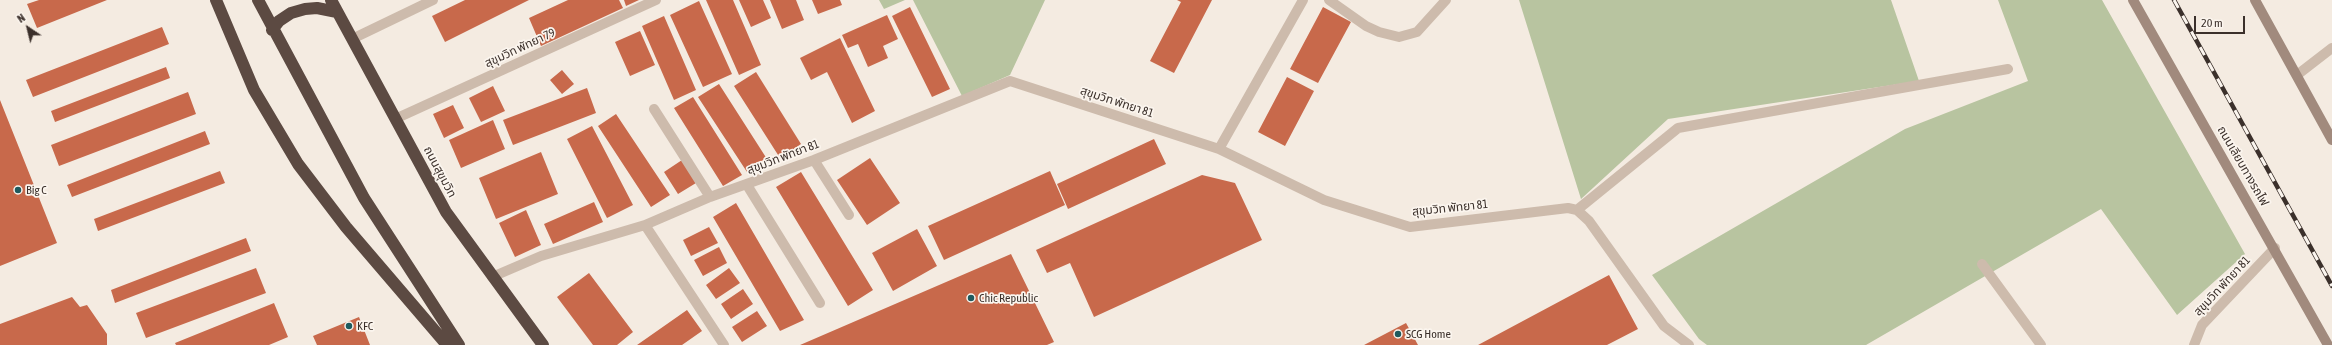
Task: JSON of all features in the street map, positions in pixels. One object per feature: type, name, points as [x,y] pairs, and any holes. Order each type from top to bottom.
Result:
[{"type":"highway","points":[[216,0],[254,90],[298,164],[361,245],[447,345]]},
{"type":"highway","points":[[258,0],[272,30],[364,198],[459,345]]},
{"type":"highway","name":"ถนนสุขุมวิท","points":[[331,0],[446,212],[543,345]]},
{"type":"highway","points":[[272,30],[279,21],[291,13],[305,8],[317,8],[337,12]]},
{"type":"street","points":[[352,39],[432,0]]},
{"type":"street","name":"สุขุมวิท พัทยา 79","points":[[396,119],[656,0]]},
{"type":"street","points":[[1219,149],[1303,0]]},
{"type":"street","points":[[1330,0],[1366,26],[1379,32],[1399,37],[1417,32],[1446,0]]},
{"type":"street","name":"ถนนเลียบทางรถไฟ","points":[[2133,0],[2275,248],[2328,345]]},
{"type":"street","points":[[2255,0],[2332,140]]},
{"type":"street","points":[[2297,75],[2332,48]]},
{"type":"street","points":[[1689,345],[1664,326],[1589,221],[1577,210],[1678,128],[2008,69]]},
{"type":"street","name":"สุขุมวิท พัทยา 81","points":[[492,277],[541,256],[645,225],[710,197],[814,160],[1010,81],[1219,149],[1324,200],[1410,226],[1568,208],[1577,210]]},
{"type":"street","points":[[654,109],[710,197]]},
{"type":"street","points":[[814,160],[849,215]]},
{"type":"street","points":[[747,185],[820,303]]},
{"type":"street","points":[[645,225],[724,345]]},
{"type":"street","name":"สุขุมวิท พัทยา 81","points":[[2194,345],[2202,326],[2275,248]]},
{"type":"street","points":[[1982,264],[2041,345]]},
{"type":"green space","points":[[879,0],[905,0],[884,9]]},
{"type":"green space","points":[[913,0],[1045,0],[1010,75],[962,96]]},
{"type":"green space","points":[[1519,0],[1891,0],[1919,81],[1668,119],[1581,199]]},
{"type":"green space","points":[[1998,0],[2102,0],[2245,254],[2177,315],[2101,209],[1866,345],[1707,345],[1699,339],[1652,275],[1905,129],[2028,81]]},
{"type":"building","points":[[39,0],[107,0],[37,28],[27,4]]},
{"type":"building","points":[[465,0],[529,0],[445,42],[432,16]]},
{"type":"building","points":[[568,0],[619,0],[623,8],[541,46],[529,18]]},
{"type":"building","points":[[624,0],[639,0],[626,6]]},
{"type":"building","points":[[706,0],[733,0],[761,65],[739,75]]},
{"type":"building","points":[[739,0],[763,0],[771,18],[751,27]]},
{"type":"building","points":[[770,0],[796,0],[804,20],[782,29]]},
{"type":"building","points":[[812,0],[840,0],[842,5],[818,14]]},
{"type":"building","points":[[1177,0],[1212,0],[1174,73],[1150,61],[1181,2]]},
{"type":"building","points":[[699,1],[732,74],[703,87],[670,15]]},
{"type":"building","points":[[910,7],[950,89],[932,97],[892,16]]},
{"type":"building","points":[[1323,7],[1351,22],[1318,83],[1290,69]]},
{"type":"building","points":[[887,15],[898,39],[883,46],[888,58],[868,67],[858,44],[848,48],[842,35]]},
{"type":"building","points":[[664,16],[696,90],[674,100],[642,26]]},
{"type":"building","points":[[162,27],[169,44],[33,97],[26,80]]},
{"type":"building","points":[[640,31],[655,65],[630,76],[615,42]]},
{"type":"building","points":[[840,38],[875,111],[852,123],[827,72],[811,80],[800,58]]},
{"type":"building","points":[[166,67],[170,78],[55,122],[51,111]]},
{"type":"building","points":[[562,70],[574,84],[562,94],[550,80]]},
{"type":"building","points":[[756,72],[801,144],[780,158],[734,86]]},
{"type":"building","points":[[1287,77],[1314,91],[1285,146],[1258,132]]},
{"type":"building","points":[[719,84],[767,159],[747,172],[698,97]]},
{"type":"building","points":[[493,86],[505,111],[481,122],[469,98]]},
{"type":"building","points":[[587,88],[596,113],[513,145],[503,120]]},
{"type":"building","points":[[188,92],[196,114],[59,166],[51,145]]},
{"type":"building","points":[[693,97],[742,175],[723,186],[674,108]]},
{"type":"building","name":"Big C","points":[[0,100],[57,243],[0,266]]},
{"type":"building","points":[[453,105],[464,128],[444,138],[433,114]]},
{"type":"building","points":[[616,114],[670,195],[651,207],[598,126]]},
{"type":"building","points":[[493,120],[505,149],[461,168],[449,140]]},
{"type":"building","points":[[592,126],[633,205],[607,218],[567,139]]},
{"type":"building","points":[[205,131],[210,144],[72,197],[67,185]]},
{"type":"building","points":[[1154,139],[1166,164],[1068,209],[1057,184]]},
{"type":"building","points":[[541,152],[558,194],[496,219],[479,178]]},
{"type":"building","points":[[870,158],[900,203],[867,225],[837,180]]},
{"type":"building","points":[[682,160],[696,183],[678,194],[664,172]]},
{"type":"building","points":[[220,171],[225,183],[98,231],[94,219]]},
{"type":"building","points":[[1050,171],[1065,205],[944,260],[928,226]]},
{"type":"building","points":[[801,172],[873,290],[848,306],[776,187]]},
{"type":"building","points":[[1202,175],[1235,183],[1262,240],[1094,317],[1070,263],[1047,273],[1036,250]]},
{"type":"building","points":[[594,202],[603,222],[553,244],[544,224]]},
{"type":"building","points":[[736,203],[804,320],[780,331],[713,217]]},
{"type":"building","points":[[526,210],[541,245],[515,257],[499,223]]},
{"type":"building","points":[[709,227],[718,243],[691,256],[683,240]]},
{"type":"building","points":[[917,229],[937,266],[893,291],[872,253]]},
{"type":"building","points":[[246,238],[251,251],[115,303],[111,290]]},
{"type":"building","points":[[719,247],[727,263],[703,276],[694,260]]},
{"type":"building","name":"Chic Republic","points":[[1011,254],[1054,342],[1047,345],[800,345]]},
{"type":"building","points":[[256,268],[266,293],[146,338],[136,313]]},
{"type":"building","points":[[729,268],[740,283],[716,299],[706,285]]},
{"type":"building","points":[[589,273],[633,332],[617,345],[593,345],[557,297]]},
{"type":"building","points":[[1609,275],[1638,329],[1607,345],[1478,345]]},
{"type":"building","points":[[743,289],[753,304],[731,319],[721,304]]},
{"type":"building","points":[[72,297],[80,307],[87,305],[107,334],[107,345],[0,345],[0,324]]},
{"type":"building","points":[[274,303],[288,337],[269,345],[176,345],[175,343]]},
{"type":"building","points":[[687,310],[702,331],[682,345],[637,345]]},
{"type":"building","points":[[757,311],[767,326],[742,342],[732,327]]},
{"type":"building","name":"KFC","points":[[359,317],[370,345],[317,345],[313,336]]},
{"type":"building","name":"SCG Home","points":[[1406,323],[1418,345],[1364,345]]},
{"type":"railway","points":[[2174,0],[2332,286]]},
{"type":"place","name":"Big C","points":[[18,190]]},
{"type":"place","name":"Chic Republic","points":[[971,298]]},
{"type":"place","name":"KFC","points":[[349,326]]},
{"type":"place","name":"SCG Home","points":[[1398,334]]}]
